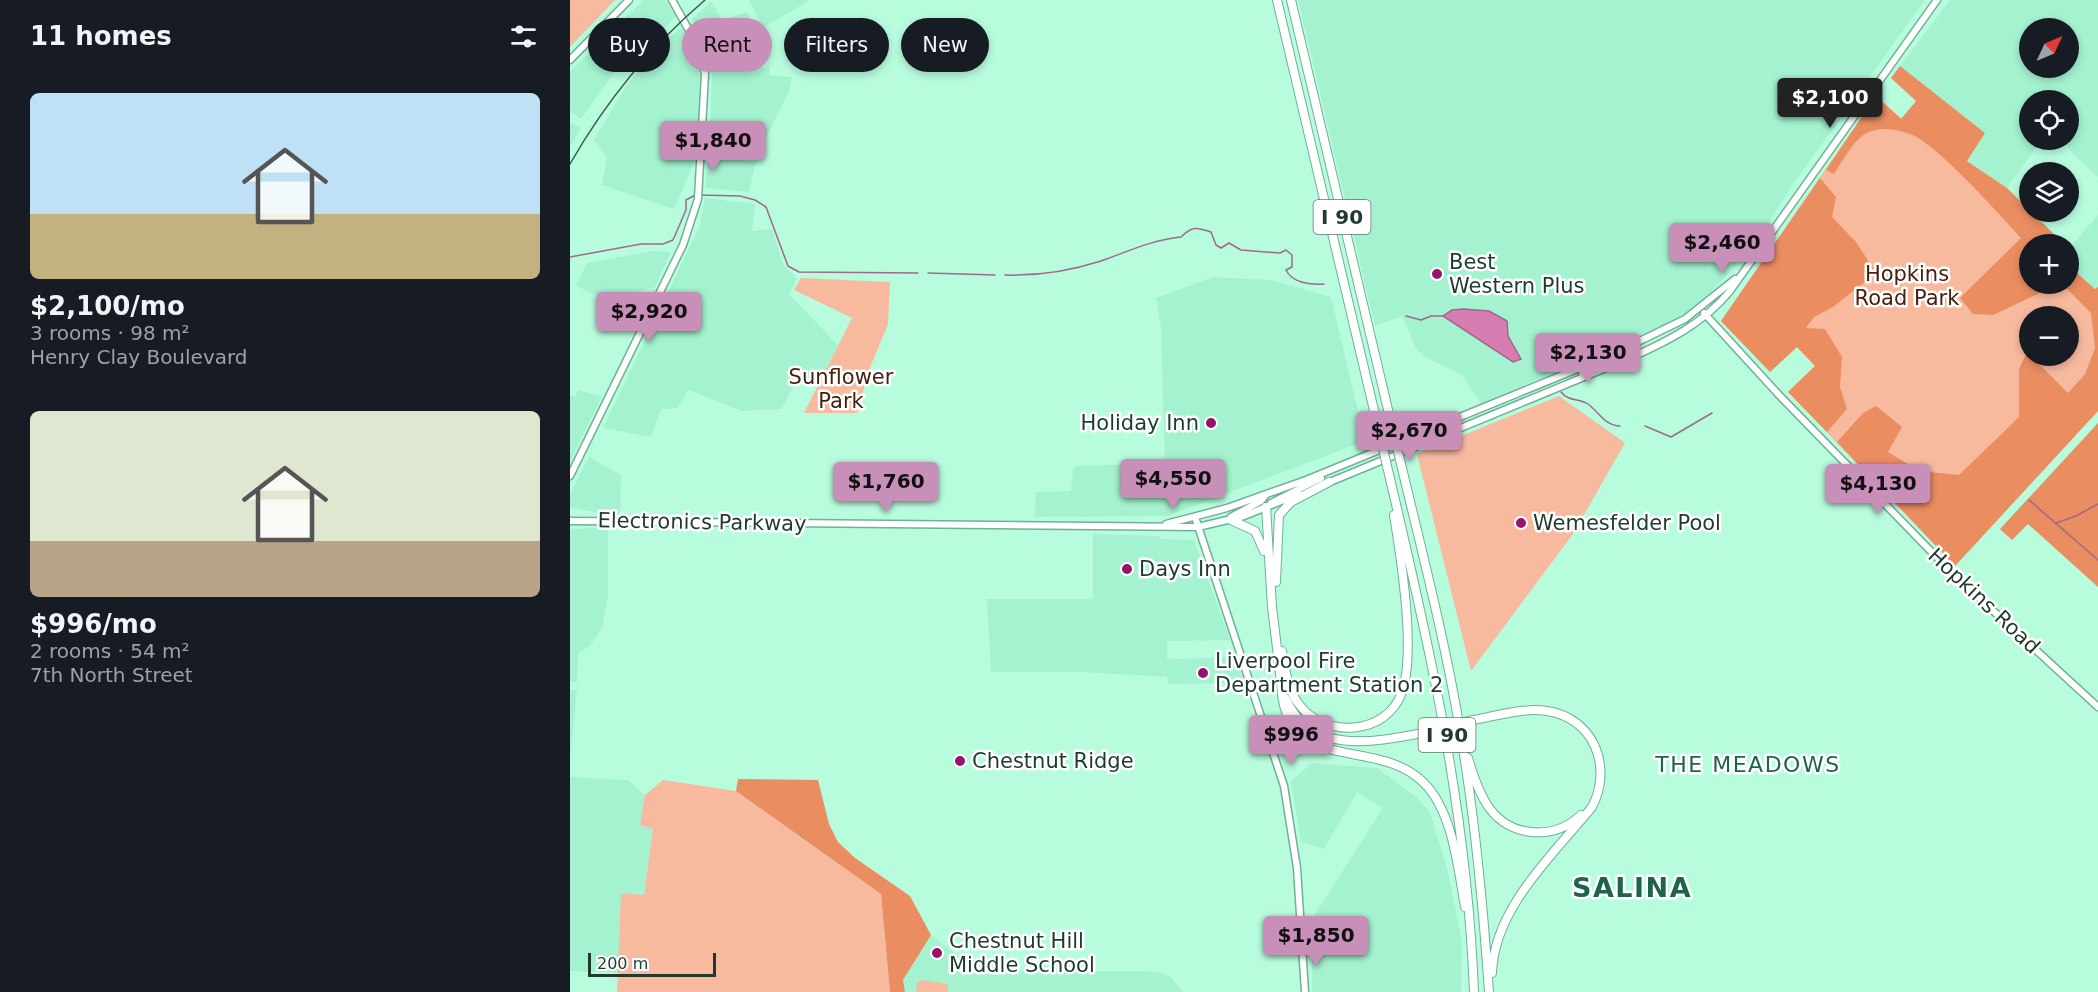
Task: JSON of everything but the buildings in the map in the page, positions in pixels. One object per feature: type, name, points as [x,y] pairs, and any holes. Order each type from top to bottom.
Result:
[{"type":"highway","name":"I 90","points":[[1277,0],[1423,615],[1445,724],[1466,871],[1474,992]]},
{"type":"highway","name":"I 90","points":[[1291,0],[1436,609],[1460,730],[1477,849],[1491,992]]},
{"type":"highway","points":[[1273,584],[1279,516],[1291,502],[1329,482]]},
{"type":"highway","points":[[1281,651],[1292,693],[1299,704],[1317,720],[1339,728],[1354,728],[1381,718],[1395,705],[1402,692],[1408,660],[1391,483]]},
{"type":"highway","points":[[1266,507],[1283,704],[1292,724],[1305,738],[1329,751],[1390,762],[1409,771],[1428,788],[1436,800],[1450,839],[1472,956]]},
{"type":"highway","points":[[1231,520],[1247,525],[1260,537],[1273,584],[1289,698],[1301,717],[1322,732],[1363,738],[1439,728]]},
{"type":"highway","points":[[1281,678],[1287,701],[1297,717],[1312,731],[1325,737],[1348,741],[1372,741],[1536,713],[1554,715],[1572,724],[1591,744],[1598,765],[1598,782],[1586,809],[1572,823],[1554,831],[1530,833],[1509,826],[1494,813],[1481,793],[1460,730]]},
{"type":"highway","points":[[1469,723],[1537,710],[1559,713],[1585,730],[1596,748],[1602,769],[1600,787],[1592,807],[1518,898],[1505,919],[1495,945],[1491,992]]},
{"type":"main road","points":[[570,60],[629,0]]},
{"type":"main road","points":[[617,13],[633,0]]},
{"type":"main road","points":[[570,476],[684,245],[699,199],[705,74],[701,55],[672,0]]},
{"type":"main road","points":[[1742,272],[1937,0]]},
{"type":"main road","name":"Electronics Parkway","points":[[1157,527],[1266,495],[1609,356],[1659,334],[1701,308],[1742,272]]},
{"type":"main road","name":"Electronics Parkway","points":[[570,521],[1157,527],[1212,525],[1231,520],[1329,482],[1562,387],[1664,342],[1706,315],[1723,299],[1742,272]]},
{"type":"main road","name":"Hopkins Road","points":[[1701,308],[1785,401],[1953,574],[2098,707]]},
{"type":"main road","points":[[1608,366],[1634,345]]},
{"type":"main road","points":[[1562,387],[1604,362],[1609,356]]},
{"type":"main road","points":[[1266,507],[1279,497],[1348,463]]},
{"type":"main road","points":[[1266,495],[1266,507]]},
{"type":"main road","points":[[1220,522],[1261,501],[1266,495]]},
{"type":"main road","points":[[1195,517],[1284,786],[1297,868],[1305,992]]},
{"type":"main road","points":[[1205,548],[1205,538],[1212,525]]},
{"type":"shaded area","points":[[643,0],[665,0],[676,16],[670,22],[670,18],[625,18]]},
{"type":"shaded area","points":[[749,0],[810,0],[772,23],[772,18],[758,18]]},
{"type":"shaded area","points":[[1298,0],[1925,0],[1791,187],[1756,244],[1715,288],[1678,320],[1481,403],[1462,375],[1425,357],[1416,348],[1402,316],[1375,326]]},
{"type":"shaded area","points":[[1950,0],[2098,0],[2098,177],[2070,150],[2079,150],[2079,90],[2019,90],[2019,150],[2035,150],[2026,162],[2019,162],[2019,172],[2007,188],[1967,160],[1985,133],[1900,66]]},
{"type":"shaded area","points":[[711,1],[721,18],[693,18]]},
{"type":"shaded area","points":[[747,12],[750,18],[728,18]]},
{"type":"shaded area","points":[[681,28],[682,72],[698,72],[700,78],[699,120],[694,163],[674,209],[602,185],[607,157],[594,140],[628,83],[638,72],[670,72],[670,37]]},
{"type":"shaded area","points":[[588,54],[588,72],[614,72],[581,119],[570,111],[570,72]]},
{"type":"shaded area","points":[[1900,66],[1985,133],[1967,161],[2007,188],[2019,200],[2019,222],[2042,222],[2054,234],[2019,234],[2019,236],[1951,165],[1922,140],[1910,134],[1887,129],[1870,131],[1856,142],[1834,174],[1826,170],[1876,96],[1901,119],[1916,101],[1891,78]]},
{"type":"shaded area","points":[[712,72],[770,72],[770,75],[792,77],[788,94],[762,145],[710,141]]},
{"type":"shaded area","points":[[570,122],[581,128],[570,147]]},
{"type":"shaded area","points":[[708,155],[756,162],[749,192],[705,188]]},
{"type":"shaded area","points":[[1820,178],[1836,197],[1832,217],[1856,242],[1876,273],[1833,307],[1814,317],[1806,328],[1825,329],[1842,357],[1840,387],[1847,409],[1827,432],[1788,392],[1815,366],[1797,347],[1770,372],[1721,321]]},
{"type":"shaded area","points":[[705,198],[755,204],[752,231],[772,229],[783,265],[797,278],[789,294],[838,345],[820,381],[800,375],[781,409],[742,411],[688,390],[678,408],[661,409],[651,437],[603,428],[700,225]]},
{"type":"shaded area","points":[[2098,215],[2098,287],[2096,290],[2079,275],[2079,237]]},
{"type":"shaded area","points":[[2019,240],[2019,294],[2038,294],[1993,315],[1973,314],[1960,298]]},
{"type":"shaded area","points":[[653,251],[671,252],[655,287],[607,300],[576,286],[587,263]]},
{"type":"shaded area","points":[[2079,275],[2095,289],[2098,287],[2098,411],[1955,566],[1837,442],[1863,413],[1876,406],[1902,427],[1888,452],[1919,471],[1959,475],[2019,417],[2020,366],[2041,366],[2068,393],[2085,374],[2095,348],[2091,313],[2072,294],[2079,294]]},
{"type":"shaded area","points":[[1213,277],[1271,280],[1331,297],[1365,441],[1167,516],[1035,517],[1036,492],[1071,491],[1073,468],[1078,466],[1138,464],[1165,467],[1161,328],[1156,298]]},
{"type":"shaded area","points":[[1452,310],[1489,311],[1507,321],[1508,336],[1521,359],[1513,362],[1443,316]]},
{"type":"shaded area","points":[[578,390],[602,396],[570,462],[570,395],[575,397]]},
{"type":"shaded area","points":[[2098,423],[2098,587],[2028,524],[2012,540],[2000,529]]},
{"type":"shaded area","points":[[589,457],[621,475],[620,516],[570,508],[570,494]]},
{"type":"shaded area","points":[[608,527],[608,597],[602,628],[590,646],[578,653],[577,682],[570,682],[570,531]]},
{"type":"shaded area","points":[[1093,534],[1160,536],[1161,539],[1194,540],[1230,640],[1167,641],[1167,659],[1236,657],[1244,683],[1168,684],[1167,677],[1083,672],[991,672],[987,599],[1093,599]]},
{"type":"shaded area","points":[[570,690],[577,690],[570,760]]},
{"type":"shaded area","points":[[1312,763],[1377,768],[1416,797],[1430,812],[1448,872],[1462,941],[1461,992],[1312,992],[1312,919],[1383,808],[1357,792],[1324,849],[1301,842],[1291,781]]},
{"type":"shaded area","points":[[570,777],[628,780],[645,795],[640,825],[653,829],[644,895],[621,893],[618,973],[570,971]]},
{"type":"shaded area","points":[[738,779],[818,780],[829,824],[838,842],[855,858],[910,896],[931,935],[903,980],[905,992],[890,992],[881,894],[736,791]]},
{"type":"shaded area","name":"Chestnut Hill Middle School","points":[[931,935],[982,974],[1015,971],[1144,971],[1162,973],[1171,977],[1183,992],[905,992],[903,980]]},
{"type":"green space","points":[[570,0],[615,0],[598,18],[588,18],[588,28],[570,47]]},
{"type":"green space","name":"Hopkins Road Park","points":[[1876,96],[2033,234],[2019,234],[2019,294],[2079,294],[2079,275],[2098,292],[2098,411],[1955,566],[1788,392],[1815,366],[1797,347],[1770,372],[1721,321]]},
{"type":"green space","name":"Sunflower Park","points":[[801,278],[890,282],[888,324],[869,370],[857,413],[804,413],[852,318],[794,290]]},
{"type":"green space","points":[[1559,396],[1625,443],[1573,534],[1471,671],[1417,454]]},
{"type":"green space","points":[[663,780],[736,791],[881,894],[890,992],[617,992],[621,893],[644,895],[653,829],[640,825],[645,795]]},
{"type":"green space","points":[[921,980],[948,984],[948,992],[916,992],[917,984]]},
{"type":"waterway","points":[[570,257],[641,244],[663,244],[673,240],[686,210],[686,200],[695,195]]},
{"type":"waterway","points":[[699,195],[740,196],[755,200],[766,207],[788,266],[799,272],[918,273]]},
{"type":"waterway","points":[[1005,275],[1041,274],[1077,268],[1150,243],[1181,237],[1188,231],[1198,228],[1211,232],[1216,245],[1221,248],[1229,243],[1241,250],[1280,253],[1286,250],[1292,255],[1292,267],[1286,270],[1293,278],[1308,283],[1324,284]]},
{"type":"waterway","points":[[928,273],[995,275]]},
{"type":"waterway","points":[[1406,316],[1421,320],[1431,316],[1443,316]]},
{"type":"waterway","points":[[1561,392],[1567,397],[1588,404],[1610,424],[1620,426]]},
{"type":"waterway","points":[[1645,426],[1671,437],[1712,413]]},
{"type":"waterway","points":[[2029,500],[2098,560]]},
{"type":"waterway","points":[[2056,523],[2076,516],[2098,504]]},
{"type":"railway","points":[[570,164],[599,118],[630,76],[705,0]]},
{"type":"place","name":"Best Western Plus","points":[[1437,274]]},
{"type":"place","name":"Holiday Inn","points":[[1211,423]]},
{"type":"place","name":"Wemesfelder Pool","points":[[1521,523]]},
{"type":"place","name":"Days Inn","points":[[1127,569]]},
{"type":"place","name":"Liverpool Fire Department Station 2","points":[[1203,673]]},
{"type":"place","name":"Chestnut Ridge","points":[[960,761]]},
{"type":"place","name":"Chestnut Hill Middle School","points":[[937,953]]},
{"type":"district","name":"THE MEADOWS","points":[[1748,764]]},
{"type":"district","name":"SALINA","points":[[1632,888]]}]
